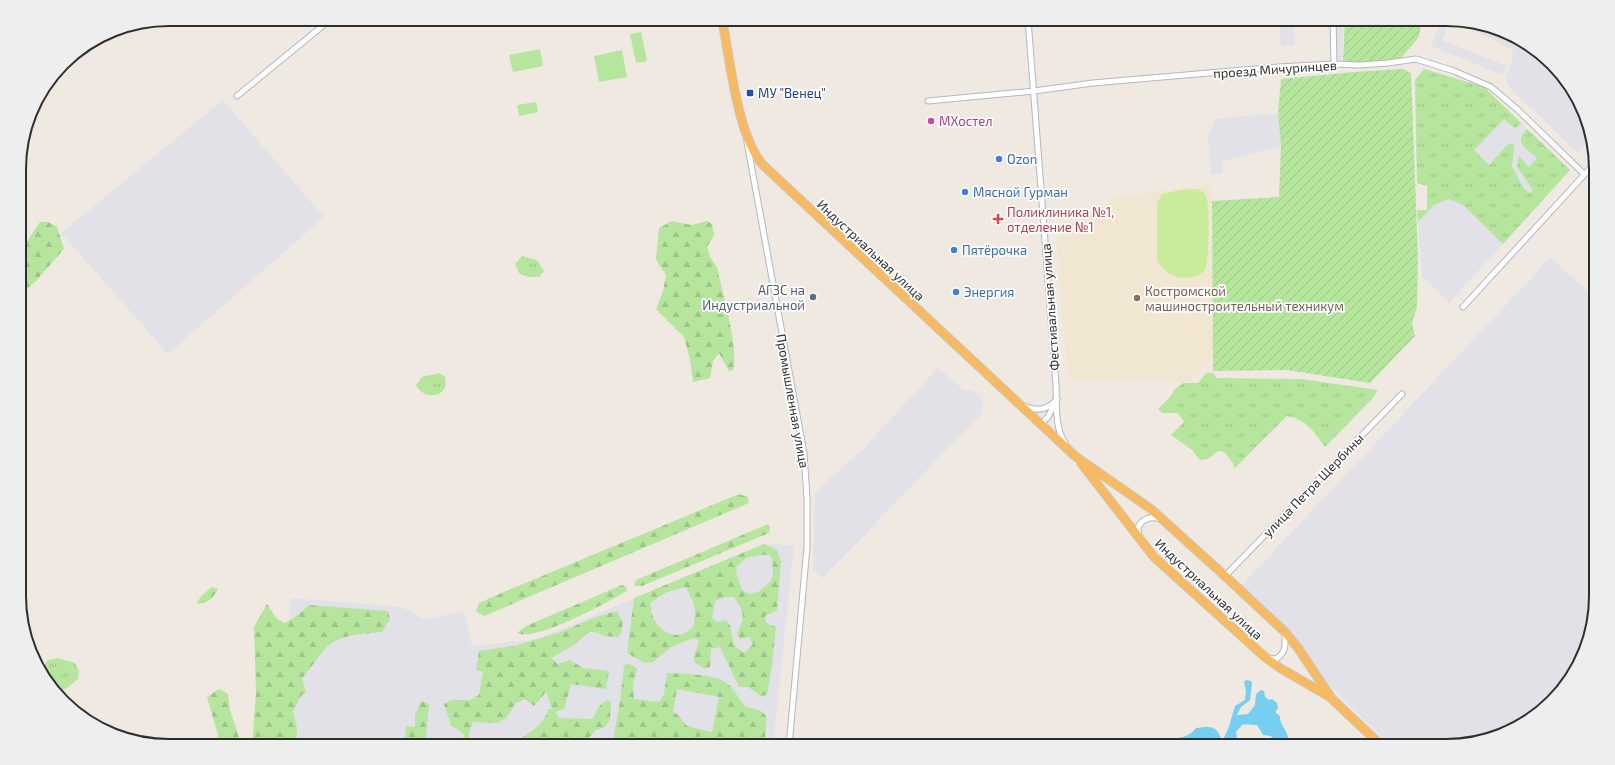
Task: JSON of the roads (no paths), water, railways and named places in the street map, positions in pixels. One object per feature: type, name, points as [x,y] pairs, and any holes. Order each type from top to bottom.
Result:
[{"type":"highway","name":"Индустриальная улица","points":[[723,26],[736,95],[745,131],[756,157],[769,172],[1042,424],[1068,450],[1164,520],[1285,632],[1298,648],[1332,699]]},
{"type":"highway","name":"Индустриальная улица","points":[[1076,456],[1154,557],[1265,657],[1280,668],[1332,699],[1375,739]]},
{"type":"street","points":[[238,96],[322,26]]},
{"type":"street","name":"Фестивальная улица","points":[[1029,26],[1057,399],[1056,413],[1061,438],[1068,450]]},
{"type":"street","points":[[1334,26],[1334,64]]},
{"type":"street","name":"проезд Мичуринцев","points":[[928,101],[1034,91],[1093,83],[1278,67],[1334,64],[1360,66],[1416,59],[1472,78],[1491,87],[1518,110],[1584,174]]},
{"type":"street","name":"Промышленная улица","points":[[745,131],[804,453],[807,499],[807,547],[790,739]]},
{"type":"street","points":[[1463,307],[1589,169]]},
{"type":"street","name":"улица Петра Щербины","points":[[1225,576],[1402,394]]},
{"type":"street","points":[[1021,405],[1039,410],[1052,405],[1057,399]]},
{"type":"street","points":[[1042,424],[1048,417],[1057,399]]},
{"type":"street","points":[[1141,541],[1138,530],[1141,523],[1146,518],[1154,517],[1164,520]]},
{"type":"street","points":[[1265,657],[1276,659],[1282,655],[1285,649],[1285,632]]},
{"type":"water","points":[[1246,680],[1251,681],[1252,683],[1250,700],[1241,707],[1237,715],[1248,714],[1255,705],[1256,694],[1261,690],[1264,691],[1265,697],[1269,700],[1272,699],[1277,703],[1278,709],[1276,710],[1276,713],[1280,716],[1288,738],[1287,739],[1273,739],[1271,736],[1263,735],[1257,725],[1242,725],[1236,732],[1237,739],[1223,739],[1228,729],[1235,706],[1245,700],[1246,691],[1244,682]]},
{"type":"water","points":[[1201,727],[1216,729],[1221,739],[1177,739],[1187,735],[1196,728]]},
{"type":"place","name":"МУ \"Венец\"","points":[[750,93]]},
{"type":"place","name":"МХостел","points":[[931,121]]},
{"type":"place","name":"Ozon","points":[[999,159]]},
{"type":"place","name":"Мясной Гурман","points":[[965,192]]},
{"type":"place","name":"Поликлиника №1, отделение №1","points":[[998,219]]},
{"type":"place","name":"Пятёрочка","points":[[954,250]]},
{"type":"place","name":"Энергия","points":[[956,292]]},
{"type":"place","name":"АГЗС на Индустриальной","points":[[813,297]]},
{"type":"place","name":"Костромской машиностроительный техникум","points":[[1137,298]]}]
